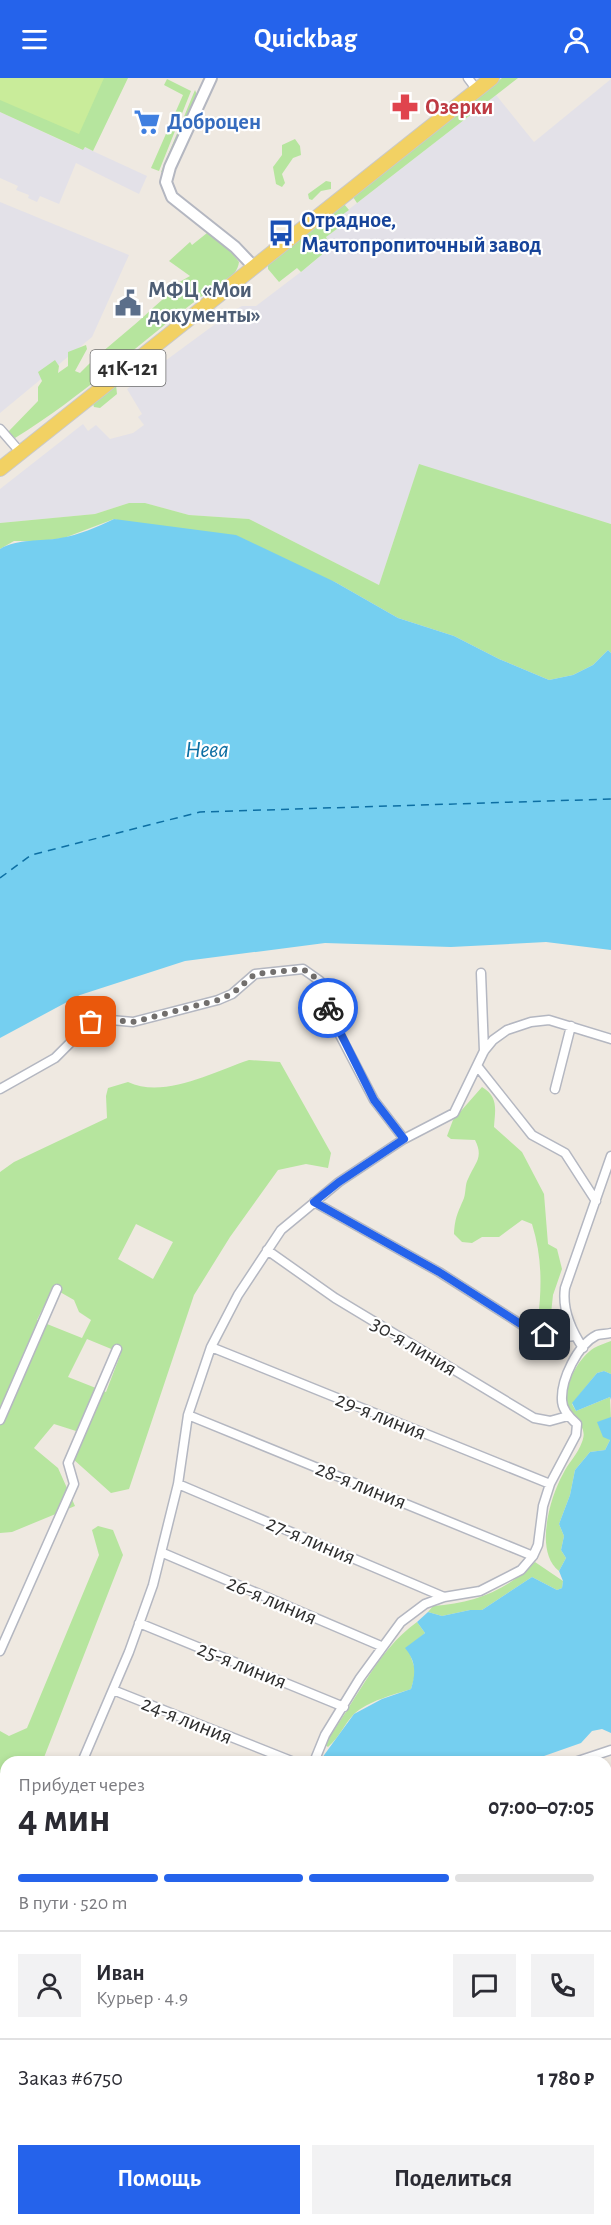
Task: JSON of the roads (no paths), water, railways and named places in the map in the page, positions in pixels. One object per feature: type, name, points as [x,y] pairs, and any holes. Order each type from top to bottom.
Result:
[{"type":"main road","name":"41К-121","points":[[0,469],[492,78]]},
{"type":"street","points":[[211,78],[170,166],[166,187],[172,197],[235,247],[254,267]]},
{"type":"street","points":[[468,78],[477,90]]},
{"type":"street","points":[[0,429],[21,453]]},
{"type":"street","points":[[0,1089],[55,1058],[91,1022],[100,1019],[133,1022],[218,1000],[232,994],[255,974],[303,969],[320,981],[332,1018],[374,1100],[404,1139]]},
{"type":"street","points":[[481,973],[484,1051]]},
{"type":"street","points":[[85,1756],[139,1623],[163,1553],[178,1484],[188,1414],[211,1347],[238,1295],[281,1230],[339,1182],[404,1139],[454,1113],[484,1051],[493,1040],[507,1030],[531,1022],[549,1020],[611,1039]]},
{"type":"street","points":[[555,1089],[571,1026]]},
{"type":"street","points":[[478,1067],[532,1135],[565,1153],[596,1201]]},
{"type":"street","points":[[583,1348],[575,1336],[562,1303],[565,1288],[611,1156]]},
{"type":"street","points":[[314,1202],[439,1272],[533,1332],[557,1338],[575,1336]]},
{"type":"street","name":"30-я линия","points":[[267,1250],[335,1298],[534,1418],[550,1421],[568,1416]]},
{"type":"street","points":[[0,1420],[57,1288]]},
{"type":"street","points":[[317,1756],[325,1736],[381,1646],[401,1622],[425,1604],[444,1597],[480,1591],[521,1570],[533,1556],[550,1484],[576,1435],[577,1424],[568,1416],[562,1402],[568,1372],[583,1348],[596,1335],[611,1333]]},
{"type":"street","name":"29-я линия","points":[[211,1347],[550,1484]]},
{"type":"street","points":[[0,1651],[74,1484],[68,1463],[117,1349]]},
{"type":"street","name":"28-я линия","points":[[188,1414],[533,1556]]},
{"type":"street","name":"27-я линия","points":[[178,1484],[444,1597]]},
{"type":"street","name":"26-я линия","points":[[163,1553],[381,1646]]},
{"type":"street","name":"25-я линия","points":[[139,1623],[344,1707]]},
{"type":"street","name":"24-я линия","points":[[113,1690],[279,1756]]},
{"type":"street","points":[[593,1756],[611,1750]]},
{"type":"water","name":"Нева","points":[[114,519],[236,535],[335,582],[398,618],[454,636],[499,659],[549,680],[573,675],[593,665],[608,650],[611,653],[611,950],[546,942],[451,947],[325,943],[185,961],[80,995],[0,1038],[0,549],[22,542],[74,535]]},
{"type":"water","points":[[604,1371],[611,1374],[611,1400],[610,1397],[576,1411],[572,1403],[597,1373]]},
{"type":"water","points":[[611,1417],[611,1733],[602,1729],[592,1731],[581,1743],[544,1756],[323,1756],[354,1714],[382,1699],[411,1689],[414,1667],[405,1648],[425,1633],[417,1622],[428,1612],[442,1616],[482,1610],[532,1577],[557,1590],[562,1588],[563,1581],[559,1571],[566,1558],[561,1550],[564,1536],[559,1524],[570,1495],[575,1470],[590,1452],[605,1450],[610,1440],[603,1437],[597,1422]]},
{"type":"place","name":"Озерки","points":[[405,107]]},
{"type":"place","name":"Доброцен","points":[[147,122]]},
{"type":"place","name":"Отрадное, Мачтопропиточный завод","points":[[281,233]]},
{"type":"place","name":"МФЦ «Мои документы»","points":[[128,303]]}]
